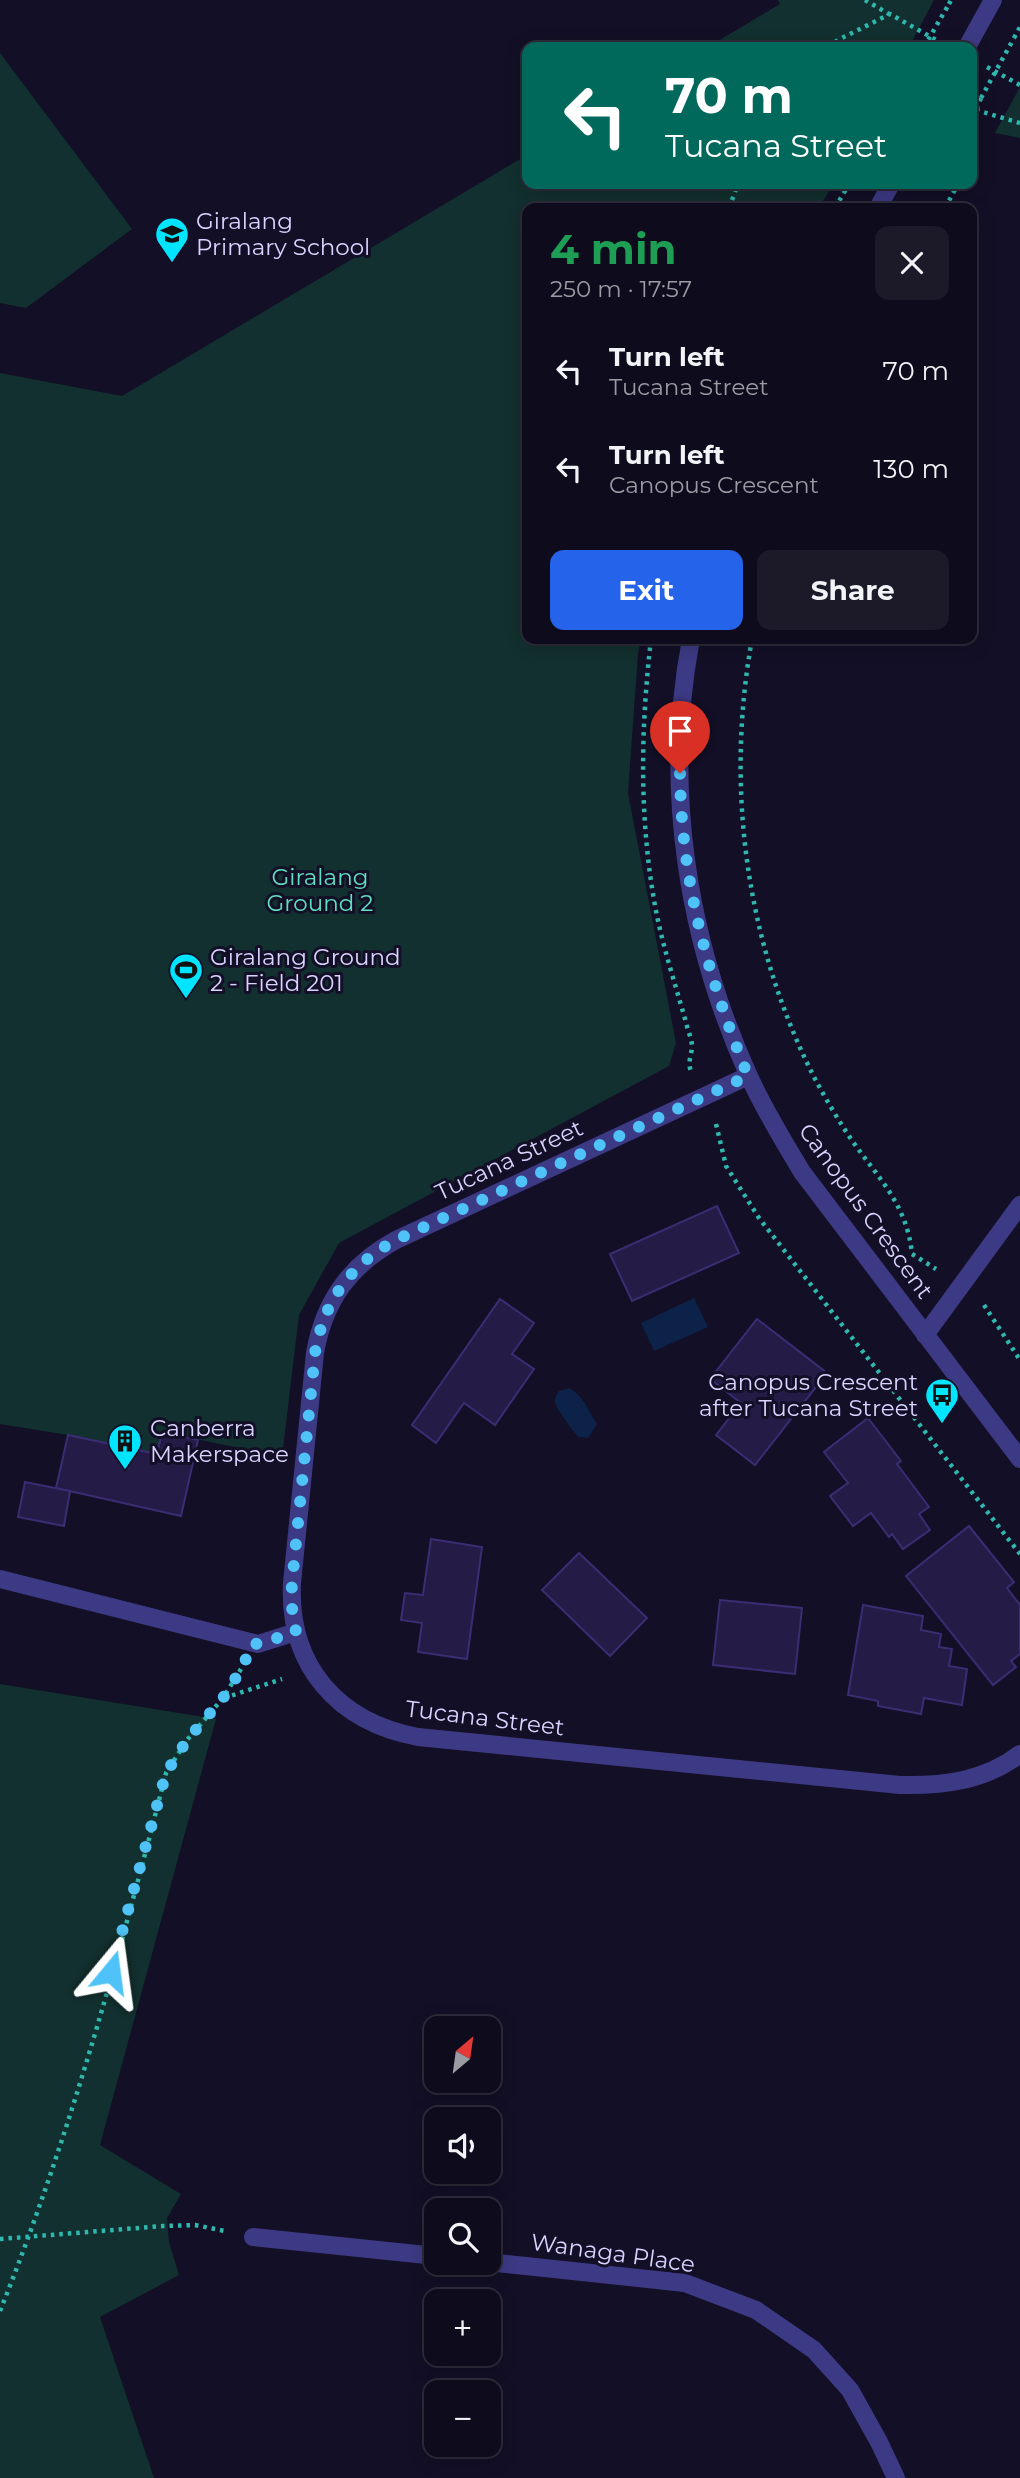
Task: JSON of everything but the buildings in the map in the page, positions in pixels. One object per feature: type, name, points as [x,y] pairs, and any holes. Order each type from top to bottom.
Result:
[{"type":"street","points":[[970,42],[993,0]]},
{"type":"street","name":"Canopus Crescent","points":[[690,644],[680,734],[684,851],[694,909],[726,1022],[748,1076],[802,1172],[1020,1459]]},
{"type":"street","name":"Tucana Street","points":[[748,1076],[396,1240],[374,1252],[356,1267],[340,1286],[319,1329],[315,1353],[292,1583],[291,1602],[296,1632],[304,1656],[332,1695],[350,1711],[371,1724],[418,1737],[900,1786],[956,1783],[1009,1763],[1020,1754]]},
{"type":"street","points":[[925,1335],[1020,1205]]},
{"type":"street","points":[[0,1579],[258,1644],[296,1632]]},
{"type":"street","points":[[253,2237],[424,2255]]},
{"type":"street","name":"Wanaga Place","points":[[501,2263],[685,2283],[756,2310],[814,2350],[850,2389],[896,2478]]},
{"type":"path","points":[[865,0],[938,41]]},
{"type":"path","points":[[927,42],[950,2]]},
{"type":"path","points":[[835,42],[890,15]]},
{"type":"path","points":[[977,108],[1020,27]]},
{"type":"path","points":[[984,65],[1020,85]]},
{"type":"path","points":[[977,110],[1020,123]]},
{"type":"path","points":[[650,652],[651,644]]},
{"type":"path","points":[[751,644],[747,668],[740,778],[745,860],[761,934],[783,1005],[815,1079],[849,1136],[901,1210],[910,1231],[912,1254],[979,1297],[1020,1360]]},
{"type":"path","points":[[0,2311],[30,2237],[97,2020],[166,1773],[187,1740],[223,1698],[242,1668],[253,1643]]},
{"type":"path","points":[[223,1698],[313,1671]]},
{"type":"path","points":[[0,2239],[195,2225],[253,2237]]},
{"type":"green space","points":[[778,0],[934,0],[912,42],[716,42],[780,4]]},
{"type":"green space","points":[[0,53],[132,229],[26,308],[0,303]]},
{"type":"green space","points":[[1020,87],[1020,138],[995,133]]},
{"type":"green space","name":"Giralang Ground 2","points":[[522,158],[522,189],[830,189],[822,203],[522,203],[522,644],[640,644],[628,793],[676,1043],[669,1066],[339,1243],[299,1315],[282,1457],[162,1432],[157,1454],[0,1424],[0,373],[122,396]]},
{"type":"green space","points":[[0,1684],[216,1719],[100,2145],[181,2194],[167,2218],[169,2242],[179,2275],[100,2317],[154,2478],[0,2478]]},
{"type":"water","points":[[694,1298],[708,1327],[654,1351],[641,1323]]},
{"type":"water","points":[[569,1388],[582,1399],[597,1424],[588,1438],[577,1435],[556,1405],[555,1399],[559,1391]]},
{"type":"place","name":"Giralang Primary School","points":[[172,264]]},
{"type":"place","name":"Giralang Ground 2 - Field 201","points":[[186,1000]]},
{"type":"place","name":"Canopus Crescent after Tucana Street","points":[[942,1425]]},
{"type":"place","name":"Canberra Makerspace","points":[[125,1471]]},
{"type":"route","points":[[111,1972],[166,1773],[187,1740],[223,1698],[242,1668],[253,1643],[258,1644],[296,1632],[291,1602],[292,1583],[315,1353],[319,1329],[340,1286],[356,1267],[374,1252],[396,1240],[748,1076],[726,1022],[694,909],[684,851],[680,773]]}]
